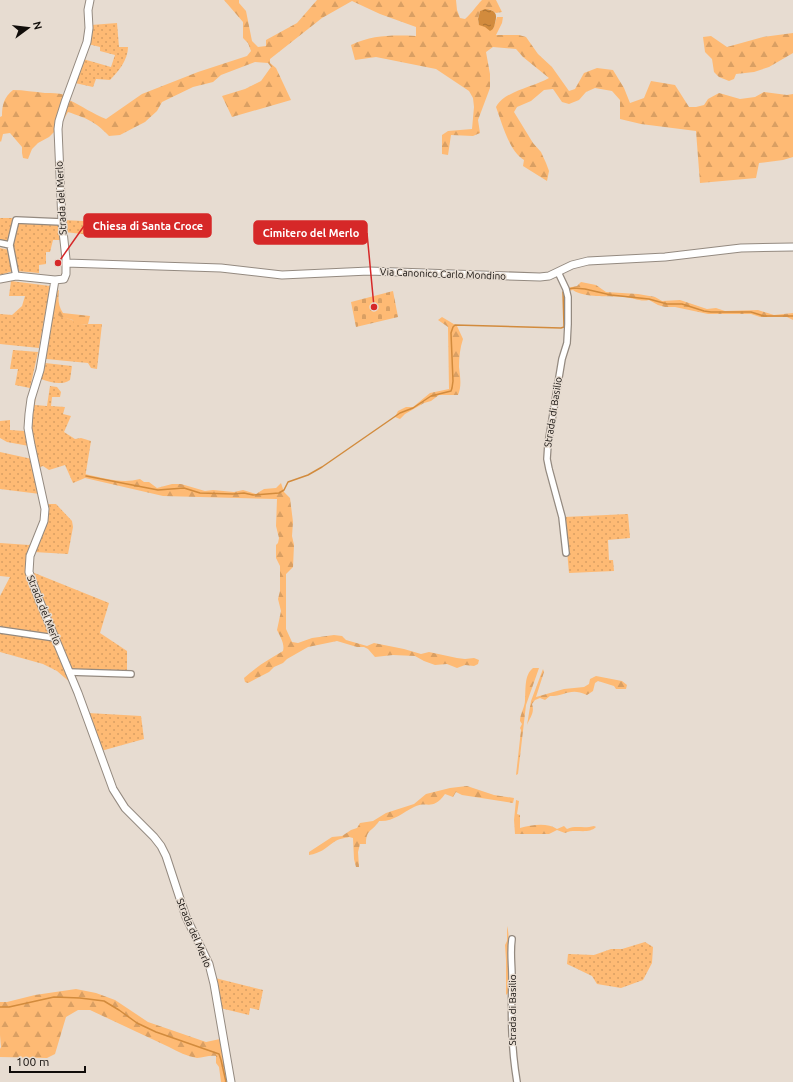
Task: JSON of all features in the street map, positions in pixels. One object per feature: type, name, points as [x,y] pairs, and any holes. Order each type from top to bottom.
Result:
[{"type":"street","name":"Strada del Merlo","points":[[90,0],[88,10],[89,28],[87,42],[59,121],[58,142],[62,222],[66,264],[64,279],[55,280],[41,366],[32,394],[29,414],[28,428],[45,509],[44,521],[30,556],[28,567],[38,597],[78,693],[113,789],[125,808],[154,837],[166,856],[186,917],[209,964],[231,1082]]},
{"type":"street","points":[[16,276],[10,245],[16,220],[62,222]]},
{"type":"street","points":[[0,243],[10,245]]},
{"type":"street","name":"Via Canonico Carlo Mondino","points":[[66,264],[221,268],[282,274],[369,271],[540,277],[549,276],[572,265],[588,261],[665,257],[741,248],[793,247]]},
{"type":"street","name":"Strada di Basilio","points":[[558,272],[568,297],[567,343],[562,359],[548,444],[547,459],[562,517],[566,553]]},
{"type":"street","points":[[0,279],[16,276],[55,280]]},
{"type":"street","points":[[0,630],[55,638]]},
{"type":"street","points":[[69,672],[131,674]]},
{"type":"street","name":"Strada di Basilio","points":[[512,939],[510,952],[512,967],[511,1020],[512,1047],[517,1082]]},
{"type":"green space","points":[[224,0],[239,0],[239,3],[246,11],[252,41],[258,47],[266,46],[266,40],[297,23],[317,0],[456,0],[460,18],[465,19],[482,0],[496,0],[502,12],[496,13],[487,9],[480,11],[478,19],[479,24],[493,29],[497,17],[503,17],[502,23],[496,35],[519,35],[526,37],[538,54],[552,67],[569,91],[575,89],[584,73],[597,68],[613,70],[624,88],[630,103],[644,98],[651,81],[675,85],[689,107],[704,105],[708,99],[719,93],[740,99],[755,97],[764,92],[787,95],[793,94],[793,157],[783,160],[759,163],[756,178],[700,183],[696,131],[641,124],[620,119],[620,100],[612,91],[595,88],[586,92],[579,100],[569,104],[562,102],[553,89],[544,90],[531,101],[517,107],[514,112],[533,143],[541,152],[549,171],[547,181],[523,166],[524,160],[514,150],[510,143],[496,107],[512,93],[549,78],[523,57],[516,49],[493,47],[486,52],[490,74],[490,88],[478,120],[480,133],[473,136],[451,135],[448,155],[442,154],[442,135],[448,131],[472,129],[474,107],[473,98],[469,91],[436,69],[376,57],[355,60],[351,45],[367,39],[382,36],[416,36],[416,27],[380,14],[352,1],[322,18],[270,59],[270,63],[276,68],[291,100],[232,117],[222,96],[245,89],[261,81],[271,67],[268,63],[255,62],[221,75],[213,82],[193,87],[162,102],[157,111],[145,122],[120,135],[109,136],[90,121],[68,112],[61,124],[69,100],[106,119],[142,94],[198,72],[247,56],[251,51],[248,43],[243,38],[243,22]]},
{"type":"green space","points":[[117,23],[119,47],[128,47],[126,57],[119,69],[110,80],[96,79],[93,87],[75,83],[83,59],[111,67],[115,55],[100,51],[100,47],[88,44],[91,25]]},
{"type":"green space","points":[[793,33],[793,53],[769,67],[754,72],[736,74],[734,79],[729,81],[719,77],[714,72],[712,59],[705,52],[703,37],[711,36],[727,47],[763,37]]},
{"type":"green space","points":[[13,90],[65,95],[56,130],[32,149],[28,159],[23,158],[22,147],[10,133],[3,134],[1,142],[0,141],[0,117],[2,116],[2,108],[7,95]]},
{"type":"green space","points":[[96,215],[109,231],[104,235],[99,236],[65,232],[64,220],[83,221]]},
{"type":"green space","points":[[0,218],[15,218],[9,243],[0,241]]},
{"type":"green space","points":[[17,222],[59,223],[61,240],[53,240],[50,252],[46,252],[46,264],[39,265],[39,273],[17,271],[12,245]]},
{"type":"green space","points":[[0,248],[9,250],[13,271],[0,275]]},
{"type":"green space","points":[[11,281],[50,286],[39,348],[0,344],[0,314],[12,315],[22,306],[25,296],[9,296]]},
{"type":"green space","points":[[581,282],[596,285],[606,292],[638,294],[655,297],[662,301],[680,300],[707,309],[716,308],[725,311],[758,310],[774,315],[793,313],[793,320],[787,317],[760,317],[751,314],[708,314],[675,307],[665,307],[649,300],[598,296],[578,293],[573,290],[568,291],[567,288],[577,286]]},
{"type":"green space","points":[[59,290],[58,296],[60,308],[63,313],[90,316],[88,324],[74,324],[73,320],[61,317],[53,312],[57,291]]},
{"type":"green space","points":[[393,291],[398,317],[356,327],[351,302]]},
{"type":"green space","points":[[53,312],[82,325],[102,324],[97,369],[91,368],[88,363],[46,359]]},
{"type":"green space","points":[[442,317],[457,326],[463,339],[459,356],[460,385],[458,395],[439,395],[431,401],[424,403],[405,414],[400,419],[395,417],[398,411],[406,407],[413,407],[430,393],[449,389],[448,327],[438,320]]},
{"type":"green space","points":[[13,350],[38,352],[30,388],[15,385],[18,369],[10,369]]},
{"type":"green space","points":[[45,363],[72,366],[70,380],[59,383],[41,379]]},
{"type":"green space","points":[[50,386],[57,387],[61,392],[60,397],[52,397],[51,406],[65,407],[63,414],[71,416],[64,432],[75,439],[81,438],[91,441],[85,478],[73,483],[65,465],[49,470],[43,466],[38,468],[31,431],[33,404],[36,395],[35,405],[47,406]]},
{"type":"green space","points":[[10,420],[10,430],[25,431],[29,446],[7,442],[0,438],[0,421]]},
{"type":"green space","points":[[0,452],[32,459],[40,494],[0,489]]},
{"type":"green space","points":[[85,474],[119,481],[140,479],[144,482],[149,482],[157,488],[172,484],[181,484],[205,491],[213,490],[234,492],[243,490],[256,494],[264,489],[276,488],[281,483],[284,492],[290,498],[293,522],[293,567],[286,574],[286,629],[292,642],[298,643],[312,638],[334,635],[342,636],[346,640],[367,646],[374,643],[421,654],[429,652],[457,658],[474,658],[479,660],[478,664],[474,666],[465,665],[457,668],[447,664],[435,665],[415,656],[393,655],[375,657],[368,649],[364,647],[357,647],[337,641],[308,647],[274,667],[269,672],[248,683],[245,682],[244,678],[263,663],[283,651],[283,643],[277,630],[281,611],[278,599],[280,591],[280,566],[276,558],[276,545],[279,538],[276,526],[277,499],[163,496],[85,478]]},
{"type":"green space","points":[[47,504],[56,504],[72,521],[73,527],[68,554],[34,552]]},
{"type":"green space","points":[[628,514],[630,538],[608,540],[609,560],[613,560],[614,571],[569,573],[564,517]]},
{"type":"green space","points":[[33,542],[26,560],[26,573],[52,636],[0,629],[0,596],[10,577],[0,576],[0,543],[29,545]]},
{"type":"green space","points":[[32,572],[109,603],[100,633],[127,651],[127,672],[71,669]]},
{"type":"green space","points":[[0,632],[53,639],[72,684],[57,671],[43,664],[0,652]]},
{"type":"green space","points":[[533,668],[539,668],[526,705],[518,774],[516,775],[520,728],[522,724],[520,718],[525,703],[528,674]]},
{"type":"green space","points":[[543,669],[544,672],[536,697],[564,689],[584,687],[589,684],[590,679],[596,676],[622,681],[627,685],[626,689],[616,689],[614,686],[598,681],[595,683],[593,691],[587,695],[572,692],[550,696],[545,700],[540,698],[535,700],[532,704],[533,712],[527,725],[531,701]]},
{"type":"green space","points":[[88,713],[141,716],[144,739],[101,751]]},
{"type":"green space","points":[[467,786],[494,795],[514,798],[513,803],[462,795],[456,792],[453,797],[445,794],[436,803],[430,805],[419,805],[393,819],[379,821],[368,833],[366,844],[360,844],[358,852],[359,867],[356,867],[354,859],[353,838],[349,837],[337,840],[320,852],[309,855],[309,852],[332,837],[342,836],[357,828],[360,823],[373,821],[386,813],[414,804],[426,794],[450,788]]},
{"type":"green space","points":[[516,800],[519,801],[517,814],[520,815],[520,828],[539,825],[549,825],[557,829],[564,826],[567,829],[574,827],[596,827],[589,831],[573,831],[565,833],[557,830],[549,834],[515,834],[514,820]]},
{"type":"green space","points":[[507,926],[509,937],[509,983],[508,993],[506,995],[505,945],[507,941]]},
{"type":"green space","points":[[645,942],[653,947],[652,963],[643,980],[621,988],[597,984],[592,976],[567,964],[568,954],[594,955],[611,949],[622,949]]},
{"type":"green space","points":[[215,978],[263,990],[259,1010],[250,1008],[249,1015],[220,1008]]},
{"type":"green space","points":[[76,989],[96,993],[115,1000],[148,1022],[206,1042],[220,1039],[228,1082],[221,1082],[219,1067],[216,1063],[216,1056],[197,1058],[186,1055],[90,1010],[78,1010],[66,1017],[55,1054],[47,1058],[0,1057],[0,1002]]},
{"type":"water","points":[[485,9],[491,10],[496,14],[494,27],[490,31],[479,25],[478,19],[480,11]]},
{"type":"waterway","points":[[568,289],[585,289],[611,295],[649,299],[667,304],[682,304],[711,312],[751,312],[764,316],[793,316]]},
{"type":"waterway","points":[[86,476],[158,490],[184,488],[200,493],[244,493],[253,495],[279,493],[284,490],[288,482],[308,475],[322,467],[400,413],[413,408],[431,396],[451,391],[453,381],[451,333],[455,325],[561,328],[564,327],[563,292]]},
{"type":"waterway","points":[[0,1007],[9,1007],[54,997],[104,1001],[137,1023],[156,1032],[219,1054],[226,1082]]},
{"type":"place","name":"Chiesa di Santa Croce","points":[[58,263]]},
{"type":"place","name":"Cimitero del Merlo","points":[[374,307]]}]
